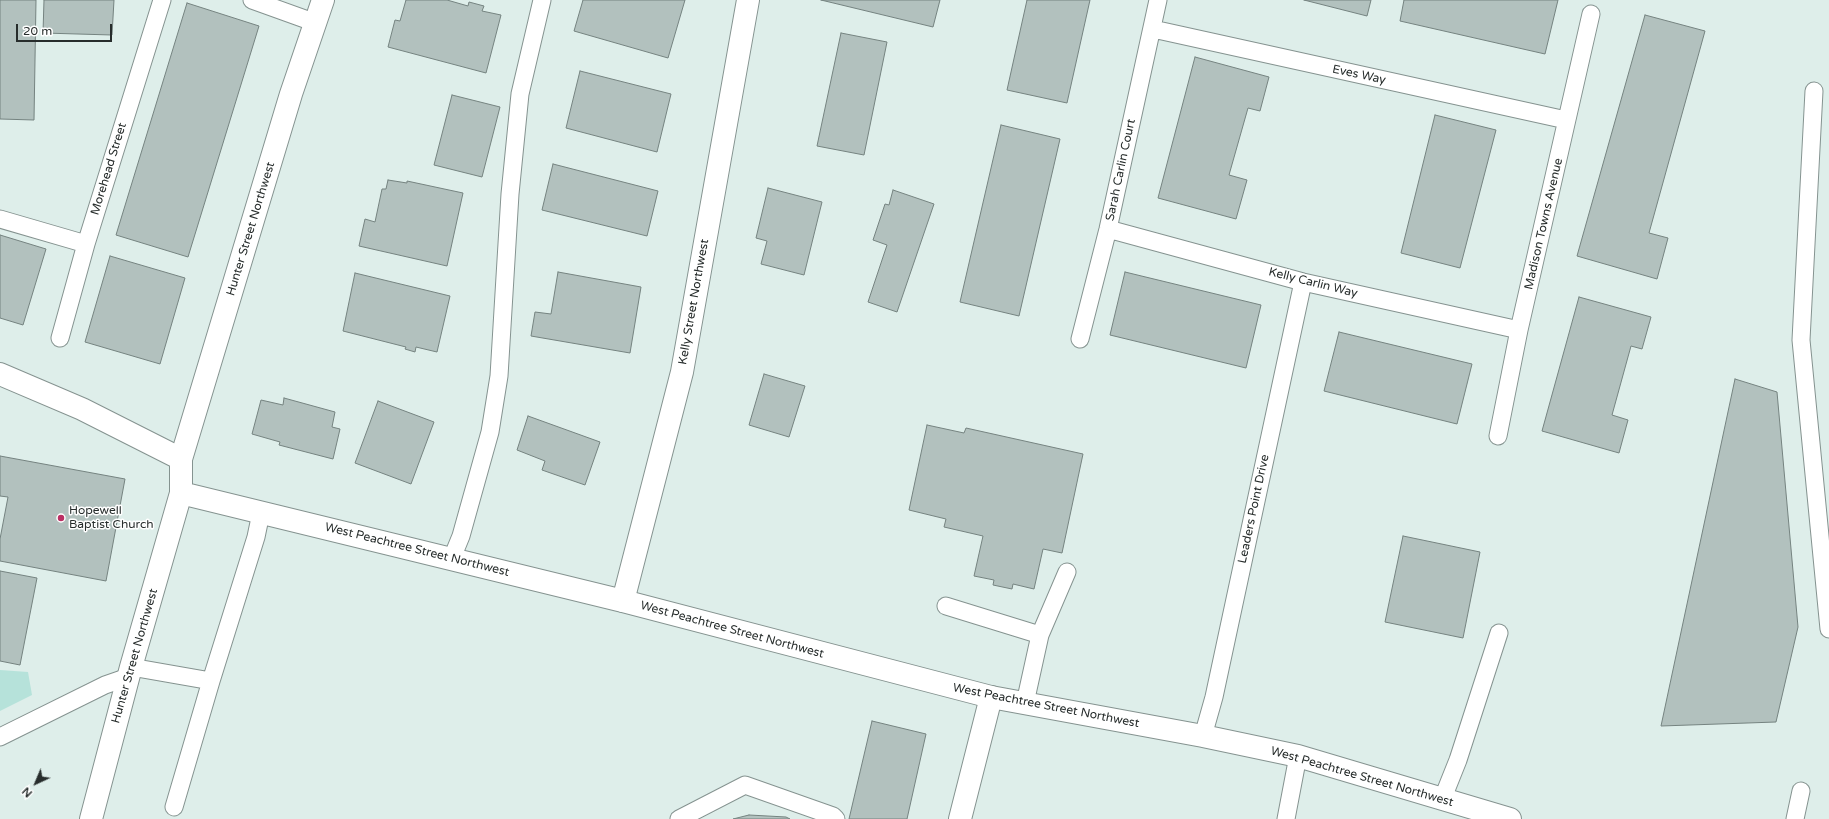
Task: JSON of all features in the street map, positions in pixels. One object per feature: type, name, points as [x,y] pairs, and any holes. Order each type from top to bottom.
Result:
[{"type":"street","name":"Hunter Street Northwest","points":[[181,459],[192,427],[291,94],[323,0]]},
{"type":"street","name":"Kelly Street Northwest","points":[[623,601],[682,372],[748,0]]},
{"type":"street","points":[[0,374],[82,409],[181,459],[181,493]]},
{"type":"street","name":"Hunter Street Northwest","points":[[90,819],[181,493]]},
{"type":"street","name":"West Peachtree Street Northwest","points":[[181,493],[623,601],[991,697],[1203,736],[1298,756],[1510,819]]},
{"type":"street","points":[[960,819],[991,697]]},
{"type":"lane","name":"Morehead Street","points":[[60,338],[86,244],[162,0]]},
{"type":"lane","points":[[252,0],[316,23]]},
{"type":"lane","points":[[452,558],[461,536],[490,432],[499,376],[510,194],[520,94],[542,0]]},
{"type":"lane","name":"Sarah Carlin Court","points":[[1080,339],[1108,229],[1153,29],[1158,0]]},
{"type":"lane","name":"Madison Towns Avenue","points":[[1498,436],[1519,330],[1564,139],[1566,120],[1591,14]]},
{"type":"lane","name":"Eves Way","points":[[1153,29],[1566,120]]},
{"type":"lane","points":[[1814,91],[1801,340],[1829,629]]},
{"type":"lane","points":[[0,219],[86,244]]},
{"type":"lane","name":"Kelly Carlin Way","points":[[1108,229],[1304,282],[1519,330]]},
{"type":"lane","name":"Leaders Point Drive","points":[[1203,736],[1214,697],[1304,282]]},
{"type":"lane","points":[[174,807],[211,681],[256,537],[261,513]]},
{"type":"lane","points":[[1025,703],[1040,634],[1067,572]]},
{"type":"lane","points":[[946,606],[1040,634]]},
{"type":"lane","points":[[1442,800],[1458,760],[1499,633]]},
{"type":"lane","points":[[0,737],[105,686],[130,672],[211,681]]},
{"type":"lane","points":[[1286,819],[1298,756]]},
{"type":"lane","points":[[680,819],[745,785],[833,816],[836,819]]},
{"type":"lane","points":[[1795,819],[1801,791]]},
{"type":"shaded area","points":[[0,670],[28,672],[32,695],[0,711]]},
{"type":"building","points":[[0,0],[36,0],[34,120],[0,119]]},
{"type":"building","points":[[44,0],[114,0],[112,35],[43,33]]},
{"type":"building","points":[[406,0],[447,0],[468,6],[469,2],[484,6],[482,11],[501,15],[486,73],[388,47],[395,20],[400,21]]},
{"type":"building","points":[[583,0],[685,0],[668,58],[574,31]]},
{"type":"building","points":[[821,0],[940,0],[933,27]]},
{"type":"building","points":[[1027,0],[1090,0],[1067,103],[1007,90]]},
{"type":"building","points":[[1304,0],[1371,0],[1367,16]]},
{"type":"building","points":[[1404,0],[1558,0],[1545,54],[1400,21]]},
{"type":"building","points":[[187,3],[259,26],[188,257],[116,235]]},
{"type":"building","points":[[1645,15],[1705,31],[1649,233],[1668,238],[1657,279],[1577,256]]},
{"type":"building","points":[[841,33],[887,42],[864,155],[817,146]]},
{"type":"building","points":[[1195,57],[1269,77],[1260,111],[1248,108],[1229,175],[1247,180],[1236,219],[1158,198]]},
{"type":"building","points":[[580,71],[671,94],[657,152],[566,128]]},
{"type":"building","points":[[452,95],[500,107],[482,177],[434,165]]},
{"type":"building","points":[[1435,115],[1496,130],[1460,268],[1401,253]]},
{"type":"building","points":[[1001,125],[1060,139],[1019,316],[960,302]]},
{"type":"building","points":[[553,164],[658,191],[647,236],[542,210]]},
{"type":"building","points":[[388,180],[407,183],[407,181],[463,193],[447,266],[359,246],[365,219],[375,222],[382,189],[386,189]]},
{"type":"building","points":[[768,188],[822,202],[804,275],[761,264],[767,241],[756,238]]},
{"type":"building","points":[[893,190],[934,204],[897,312],[868,302],[887,245],[873,240],[885,204],[889,205]]},
{"type":"building","points":[[0,235],[46,249],[23,325],[0,318]]},
{"type":"building","points":[[110,256],[185,278],[160,364],[85,342]]},
{"type":"building","points":[[558,272],[641,287],[630,353],[531,336],[535,312],[551,314]]},
{"type":"building","points":[[1125,272],[1261,305],[1246,368],[1110,335]]},
{"type":"building","points":[[355,273],[450,296],[437,352],[416,347],[415,352],[405,349],[406,347],[343,331]]},
{"type":"building","points":[[1579,297],[1651,317],[1642,349],[1631,346],[1612,415],[1628,420],[1619,453],[1542,431]]},
{"type":"building","points":[[1339,332],[1472,364],[1457,424],[1324,391]]},
{"type":"building","points":[[764,374],[805,386],[789,437],[749,425]]},
{"type":"building","points":[[1735,379],[1777,392],[1798,627],[1776,722],[1661,726]]},
{"type":"building","points":[[284,398],[335,412],[332,427],[340,429],[333,459],[279,445],[280,442],[252,434],[261,400],[283,405]]},
{"type":"building","points":[[378,401],[434,422],[411,484],[355,463]]},
{"type":"building","points":[[528,416],[600,442],[585,485],[542,470],[545,461],[517,450]]},
{"type":"building","points":[[927,425],[964,433],[966,428],[1083,454],[1062,553],[1043,549],[1034,589],[1013,584],[1012,589],[993,585],[994,580],[974,576],[983,536],[944,527],[946,519],[909,510]]},
{"type":"building","name":"Hopewell Baptist Church","points":[[0,456],[125,479],[106,581],[0,561],[0,539],[8,497],[0,496]]},
{"type":"building","points":[[1403,536],[1480,552],[1463,638],[1385,622]]},
{"type":"building","points":[[0,571],[37,578],[20,665],[0,661]]},
{"type":"building","points":[[872,721],[926,734],[907,819],[849,819]]},
{"type":"building","points":[[749,815],[786,817],[790,819],[733,819]]},
{"type":"place","name":"Hopewell Baptist Church","points":[[61,518]]}]
